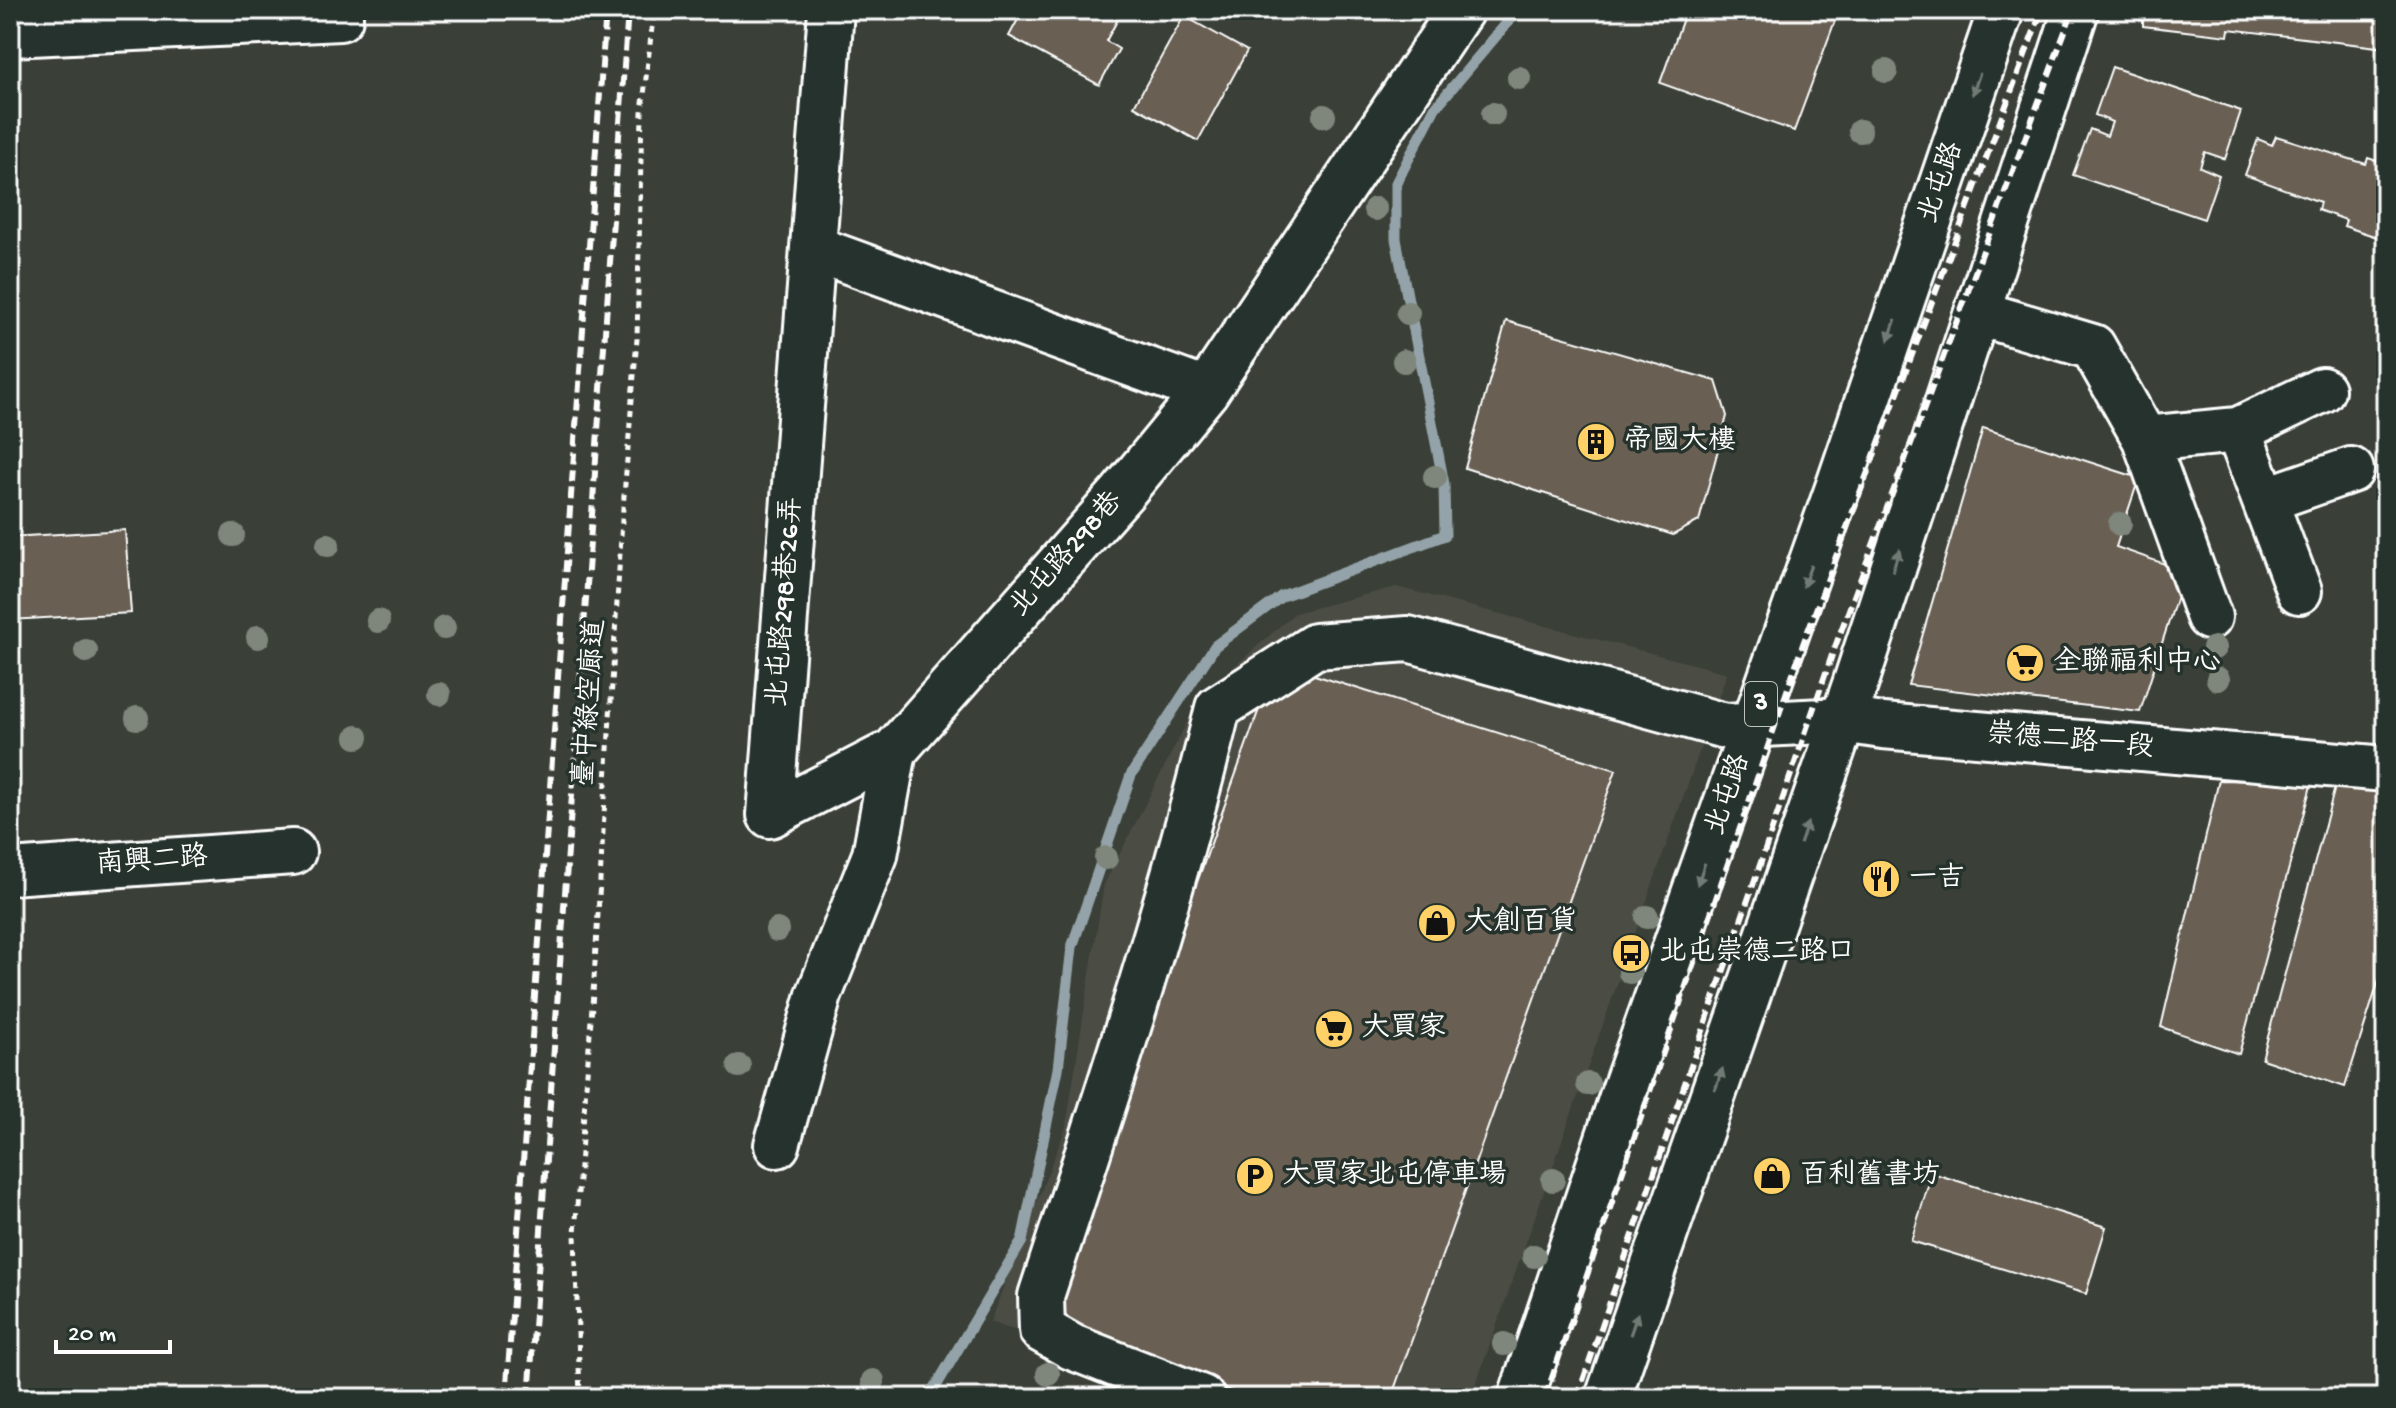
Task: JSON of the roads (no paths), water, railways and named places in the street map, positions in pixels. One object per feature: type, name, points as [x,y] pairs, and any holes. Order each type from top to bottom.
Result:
[{"type":"main road","points":[[10,34],[340,18],[340,10]]},
{"type":"main road","name":"北屯路298巷26弄","points":[[831,10],[770,815],[894,751]]},
{"type":"main road","name":"北屯路298巷","points":[[894,751],[1122,493],[1206,391],[1461,10]]},
{"type":"main road","name":"北屯路","points":[[1521,1398],[1621,1100],[1839,485],[2001,10]]},
{"type":"main road","points":[[1608,1398],[1843,720],[2076,10]]},
{"type":"main road","points":[[813,248],[1206,391]]},
{"type":"main road","points":[[1978,313],[2093,347],[2145,439],[2209,617]]},
{"type":"main road","points":[[2145,439],[2238,430],[2322,390]]},
{"type":"main road","points":[[2238,430],[2299,591]]},
{"type":"main road","points":[[2265,500],[2351,470]]},
{"type":"main road","name":"崇德二路一段","points":[[1202,1398],[1072,1347],[1042,1330],[1041,1296],[1110,1084],[1194,805],[1218,708],[1315,646],[1408,639],[1725,726],[1843,720],[2386,769]]},
{"type":"main road","points":[[777,1145],[819,995],[875,855],[894,751]]},
{"type":"main road","name":"南興二路","points":[[10,872],[293,852]]},
{"type":"waterway","points":[[929,1398],[1022,1241],[1058,1069],[1072,947],[1131,775],[1215,646],[1282,596],[1445,535],[1444,484],[1396,239],[1396,183],[1435,108],[1518,10]]},
{"type":"railway","points":[[506,1398],[606,10]]},
{"type":"railway","points":[[529,1398],[628,10]]},
{"type":"railway","points":[[1545,1398],[1803,644],[2042,10]]},
{"type":"railway","points":[[1577,1398],[1832,655],[2073,10]]},
{"type":"place","name":"帝國大樓","points":[[1596,442]]},
{"type":"place","name":"全聯福利中心","points":[[2025,663]]},
{"type":"place","name":"一吉","points":[[1881,879]]},
{"type":"place","name":"大創百貨","points":[[1437,923]]},
{"type":"place","name":"北屯崇德二路口","points":[[1631,953]]},
{"type":"place","name":"大買家","points":[[1334,1029]]},
{"type":"place","name":"大買家北屯停車場","points":[[1255,1176]]},
{"type":"place","name":"百利舊書坊","points":[[1772,1176]]}]
